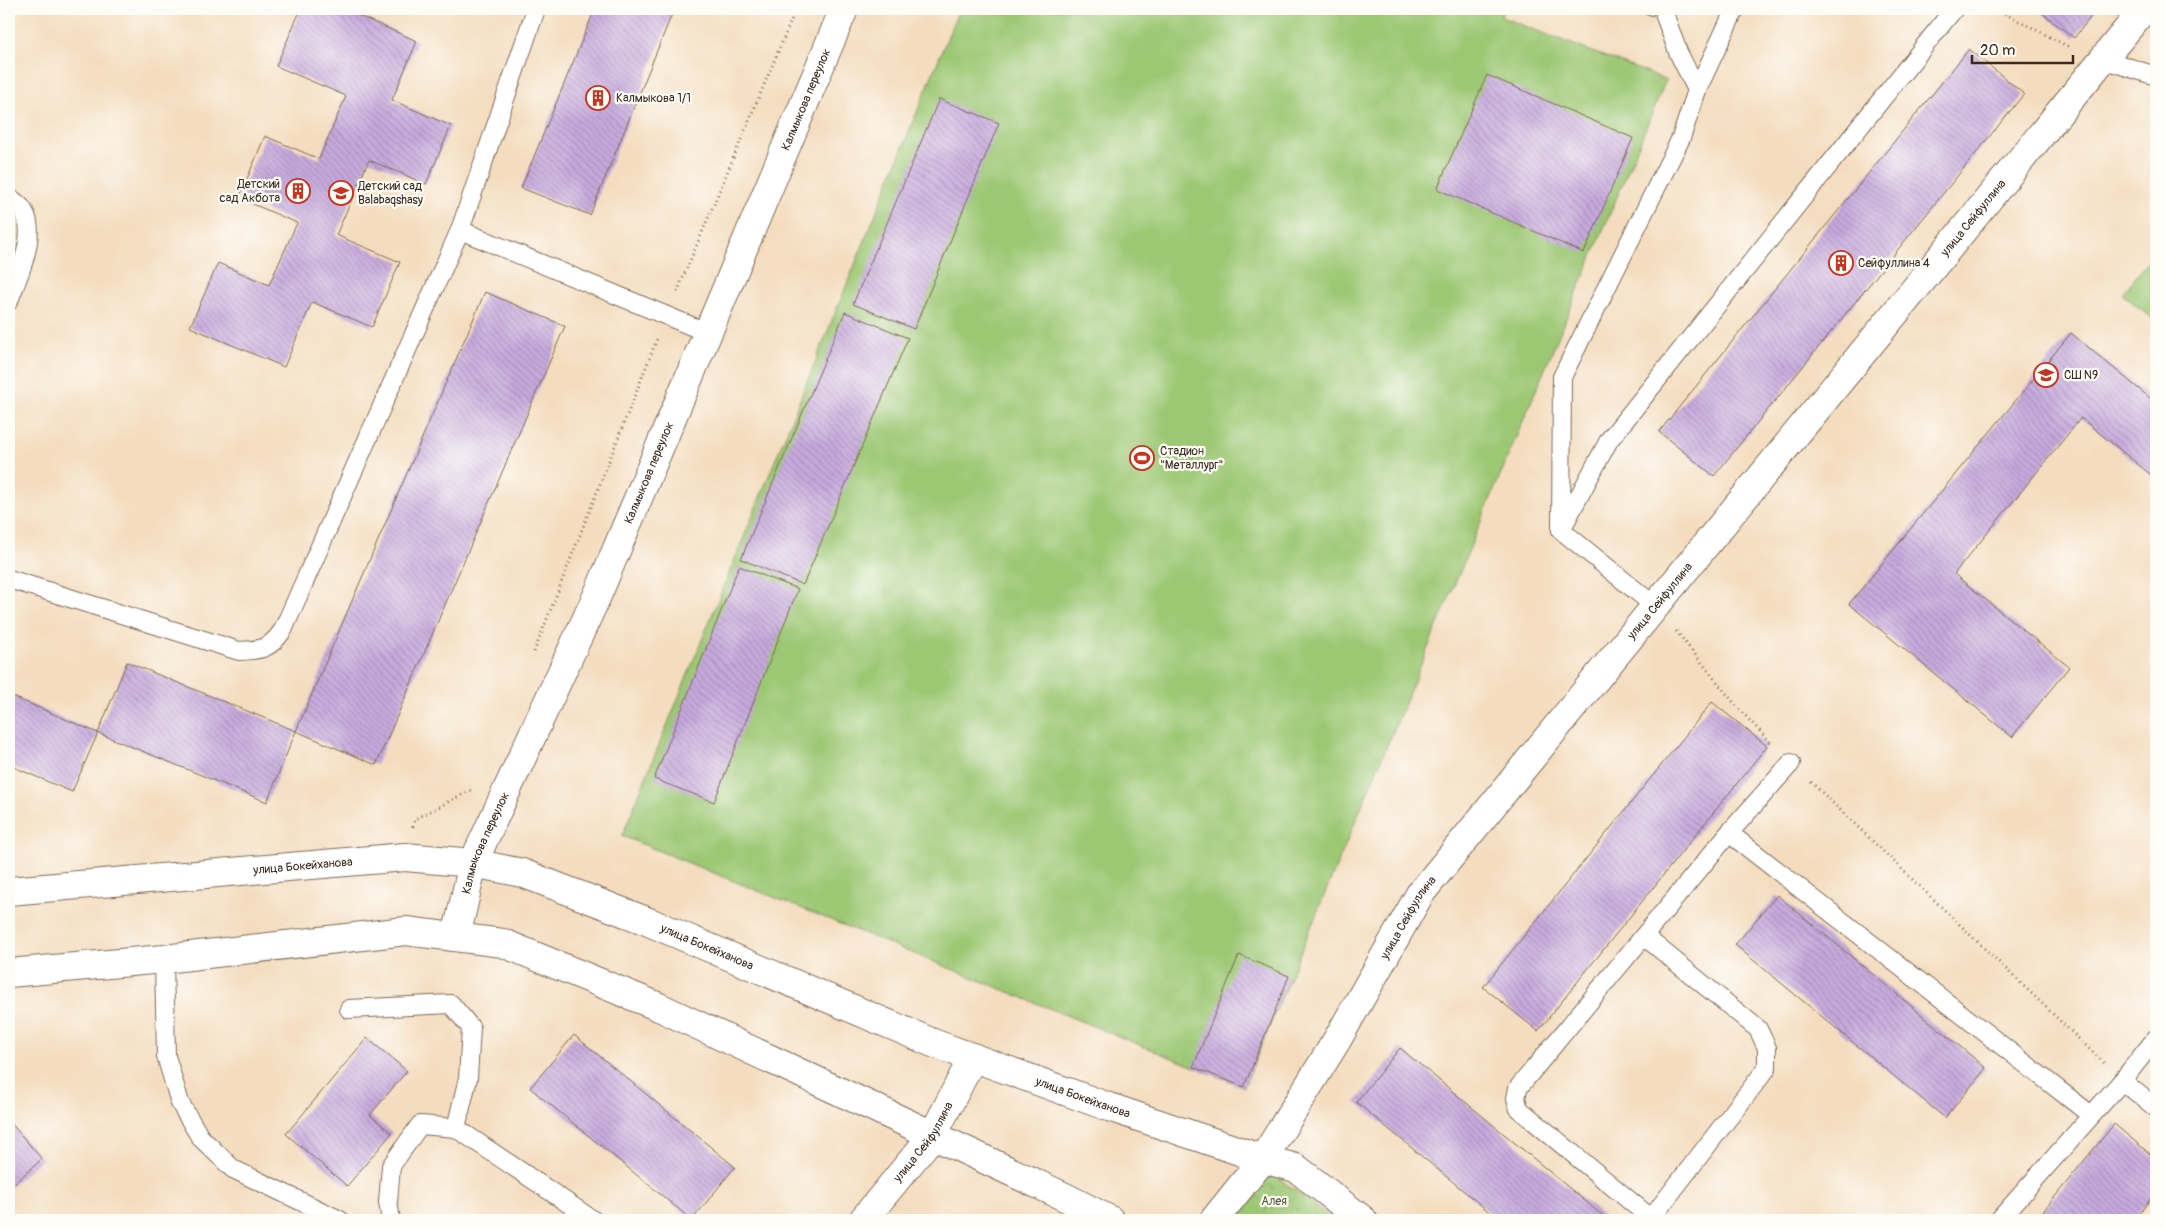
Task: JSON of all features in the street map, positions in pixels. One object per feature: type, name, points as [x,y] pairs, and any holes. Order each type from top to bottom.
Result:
[{"type":"street","name":"Калмыкова переулок","points":[[456,938],[473,863],[597,596],[844,9]]},
{"type":"street","name":"улица Сейфуллина","points":[[1214,1220],[1263,1159],[1337,1040],[1420,894],[1656,608],[2144,9]]},
{"type":"street","name":"улица Бокейханова","points":[[9,891],[405,857],[473,863],[522,873],[613,908],[933,1044],[1263,1159],[1296,1168],[1363,1220]]},
{"type":"street","points":[[9,973],[164,959],[406,931],[503,943],[650,1003],[1110,1220]]},
{"type":"street","name":"улица Сейфуллина","points":[[864,1220],[933,1136],[973,1057]]},
{"type":"lane","points":[[9,579],[239,651],[265,648],[275,643],[284,630],[460,230],[536,9]]},
{"type":"lane","points":[[1667,9],[1664,16],[1678,52],[1697,90]]},
{"type":"lane","points":[[1561,530],[1562,377],[1681,138],[1697,90],[1735,9]]},
{"type":"lane","points":[[1561,530],[1609,440],[1954,9]]},
{"type":"lane","points":[[2102,59],[2156,76]]},
{"type":"lane","points":[[9,198],[16,202],[23,212],[28,223],[30,236],[28,248],[9,301]]},
{"type":"lane","points":[[460,230],[708,333]]},
{"type":"lane","points":[[1561,530],[1656,608]]},
{"type":"lane","points":[[1644,936],[1758,1029],[1767,1048],[1767,1068],[1651,1220],[1519,1109],[1516,1098],[1518,1088],[1729,833],[1791,763]]},
{"type":"lane","points":[[1729,833],[2091,1115]]},
{"type":"lane","points":[[164,959],[166,1056],[180,1103],[200,1137],[233,1169],[340,1220]]},
{"type":"lane","points":[[350,1009],[450,1004],[471,1028],[468,1078],[456,1128]]},
{"type":"lane","points":[[1999,1220],[2122,1081],[2156,1038]]},
{"type":"lane","points":[[2122,1081],[2156,1108]]},
{"type":"lane","points":[[391,1220],[388,1202],[391,1166],[420,1125],[456,1128],[593,1220]]},
{"type":"path","points":[[530,661],[666,316],[796,9]]},
{"type":"path","points":[[1996,9],[2063,45],[2102,59]]},
{"type":"path","points":[[1656,608],[1739,710],[1791,763],[2122,1081]]},
{"type":"path","points":[[405,857],[415,819],[476,787]]},
{"type":"green space","name":"Стадион \"Металлург\"","points":[[959,9],[1503,9],[1501,17],[1666,80],[1244,1087],[622,836]]},
{"type":"green space","points":[[2156,252],[2156,321],[2122,294]]},
{"type":"green space","name":"Алея","points":[[1271,1172],[1334,1220],[1225,1220]]},
{"type":"building","name":"Детский сад Акбота","points":[[301,9],[343,9],[417,41],[392,100],[451,126],[426,184],[369,160],[336,235],[400,262],[372,327],[312,302],[284,367],[190,327],[218,263],[269,285],[297,223],[239,198],[265,136],[319,159],[346,96],[276,66]]},
{"type":"building","name":"Калмыкова 1/1","points":[[595,9],[674,9],[590,215],[521,188]]},
{"type":"building","points":[[1631,9],[1655,9],[1653,16]]},
{"type":"building","points":[[2037,9],[2097,9],[2074,38]]},
{"type":"building","name":"Сейфуллина 4","points":[[1969,49],[2024,94],[1714,476],[1659,432]]},
{"type":"building","points":[[1487,75],[1633,138],[1584,253],[1437,189]]},
{"type":"building","points":[[939,99],[999,123],[914,329],[853,304]]},
{"type":"building","points":[[485,292],[565,326],[376,765],[296,731]]},
{"type":"building","points":[[845,312],[908,338],[803,585],[741,559]]},
{"type":"building","points":[[2071,333],[2156,403],[2156,479],[2081,418],[1954,574],[2069,667],[2012,737],[1849,604]]},
{"type":"building","points":[[739,566],[798,589],[714,802],[654,779]]},
{"type":"building","points":[[127,662],[296,731],[267,802],[98,733]]},
{"type":"building","points":[[9,695],[98,733],[72,792],[9,765]]},
{"type":"building","points":[[1712,702],[1767,746],[1538,1031],[1483,987]]},
{"type":"building","points":[[1777,895],[1986,1068],[1945,1118],[1735,945]]},
{"type":"building","points":[[1239,955],[1289,976],[1244,1087],[1193,1067]]},
{"type":"building","points":[[574,1035],[735,1167],[692,1220],[530,1088]]},
{"type":"building","points":[[367,1038],[407,1071],[370,1115],[392,1133],[347,1186],[286,1134]]},
{"type":"building","points":[[1400,1048],[1608,1220],[1499,1220],[1356,1102]]},
{"type":"building","points":[[9,1121],[42,1159],[9,1188]]},
{"type":"building","points":[[2114,1124],[2156,1159],[2156,1192],[2134,1220],[2036,1220]]},
{"type":"place","name":"Калмыкова 1/1","points":[[598,98]]},
{"type":"place","name":"Детский сад Акбота","points":[[298,191]]},
{"type":"place","name":"Детский сад Balabaqshasy","points":[[341,193]]},
{"type":"place","name":"Сейфуллина 4","points":[[1841,263]]},
{"type":"place","name":"СШ N9","points":[[2046,375]]},
{"type":"place","name":"Стадион \"Металлург\"","points":[[1142,458]]}]
